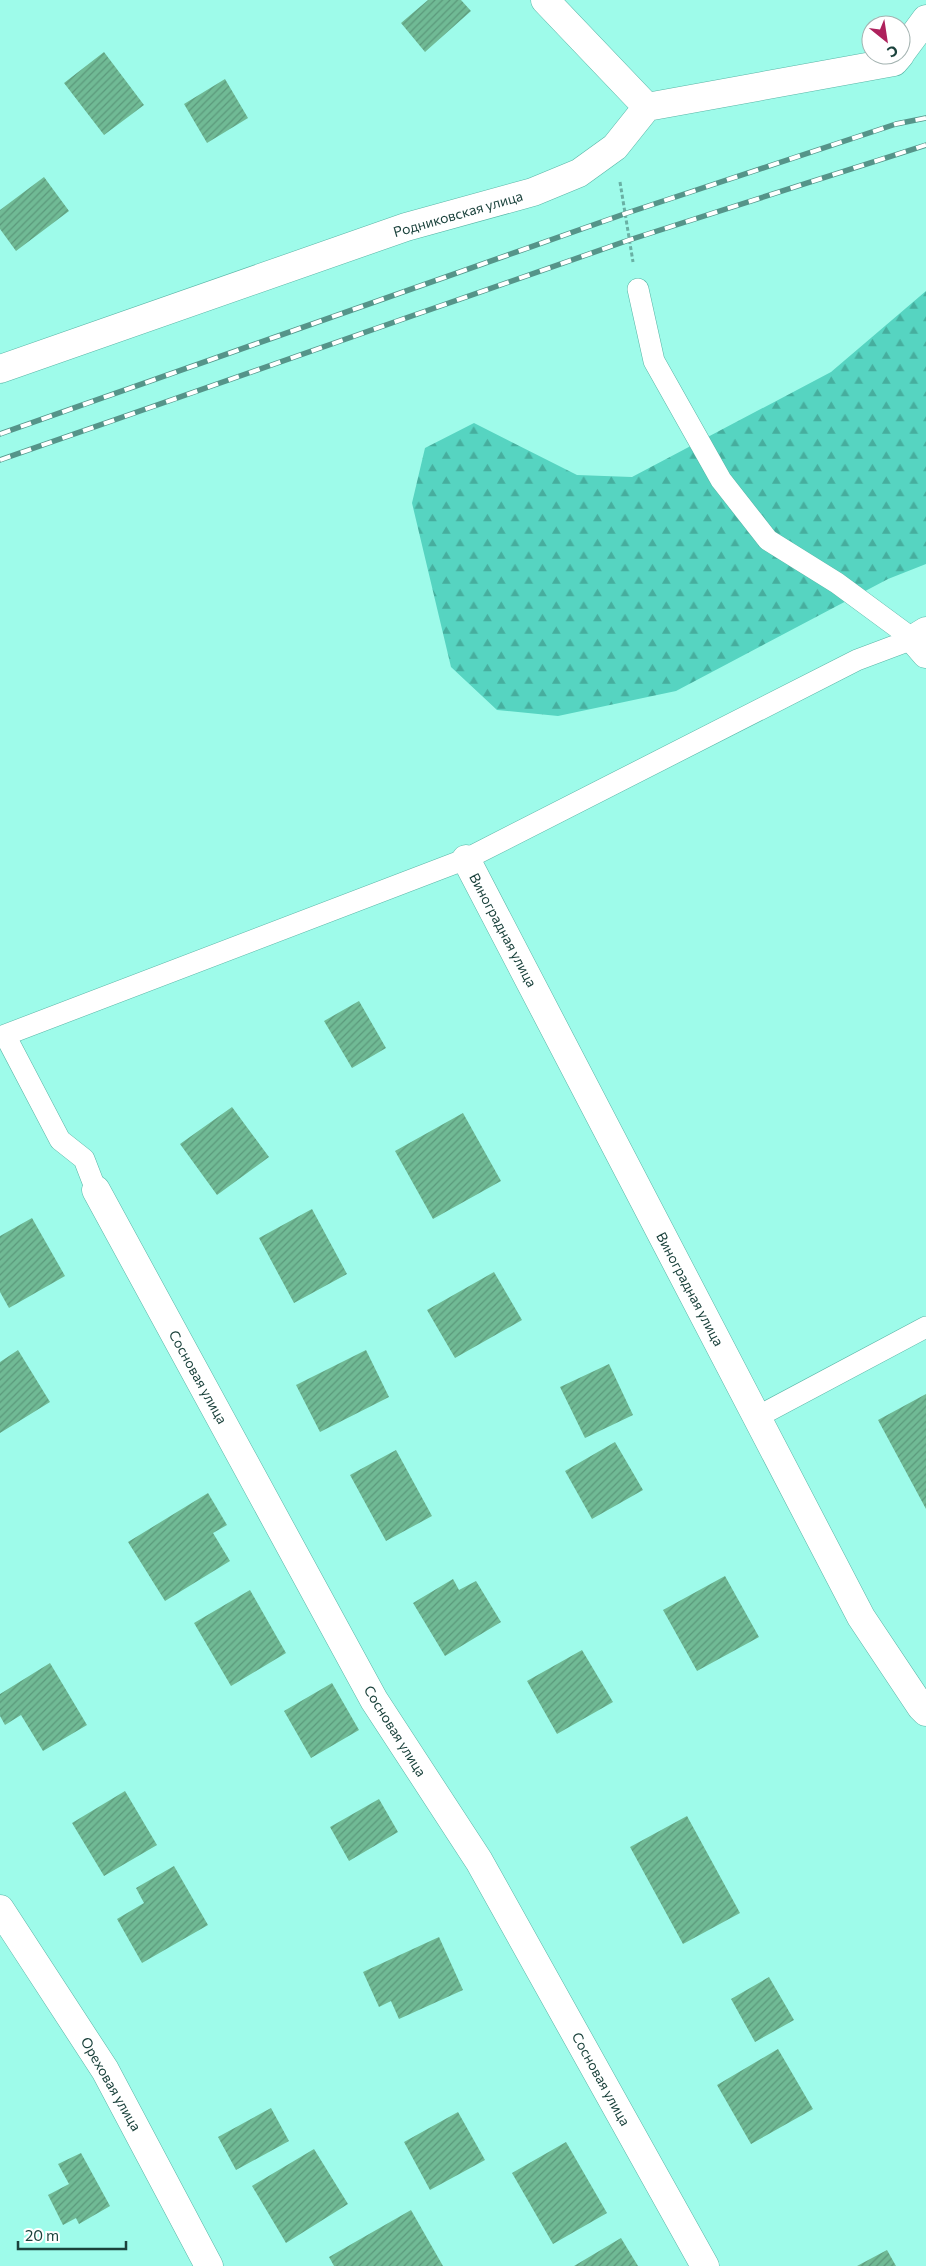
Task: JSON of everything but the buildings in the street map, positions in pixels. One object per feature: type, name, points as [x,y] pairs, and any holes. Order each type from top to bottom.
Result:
[{"type":"street","points":[[545,0],[647,107],[861,64]]},
{"type":"street","points":[[911,39],[926,18]]},
{"type":"street","points":[[911,57],[926,56]]},
{"type":"street","name":"Родниковская улица","points":[[0,369],[406,227],[533,192],[579,173],[615,146],[647,107]]},
{"type":"street","name":"Виноградная улица","points":[[466,859],[861,1617],[926,1712]]},
{"type":"street","name":"Сосновая улица","points":[[96,1190],[374,1700],[479,1861],[705,2266]]},
{"type":"street","name":"Ореховая улица","points":[[0,1909],[105,2070],[209,2266]]},
{"type":"lane","points":[[638,289],[654,361],[721,480],[768,540],[837,583],[921,641]]},
{"type":"lane","points":[[96,1190],[84,1159],[60,1140],[3,1036],[466,859],[857,660],[921,641]]},
{"type":"lane","points":[[757,1417],[926,1327]]},
{"type":"path","points":[[615,146],[638,289]]},
{"type":"green space","points":[[926,291],[926,564],[888,579],[676,691],[558,716],[497,710],[451,667],[412,503],[425,448],[474,423],[577,475],[632,477],[831,372]]},
{"type":"railway","points":[[0,434],[627,213],[896,124],[926,118]]},
{"type":"railway","points":[[0,460],[629,240],[926,145]]}]
